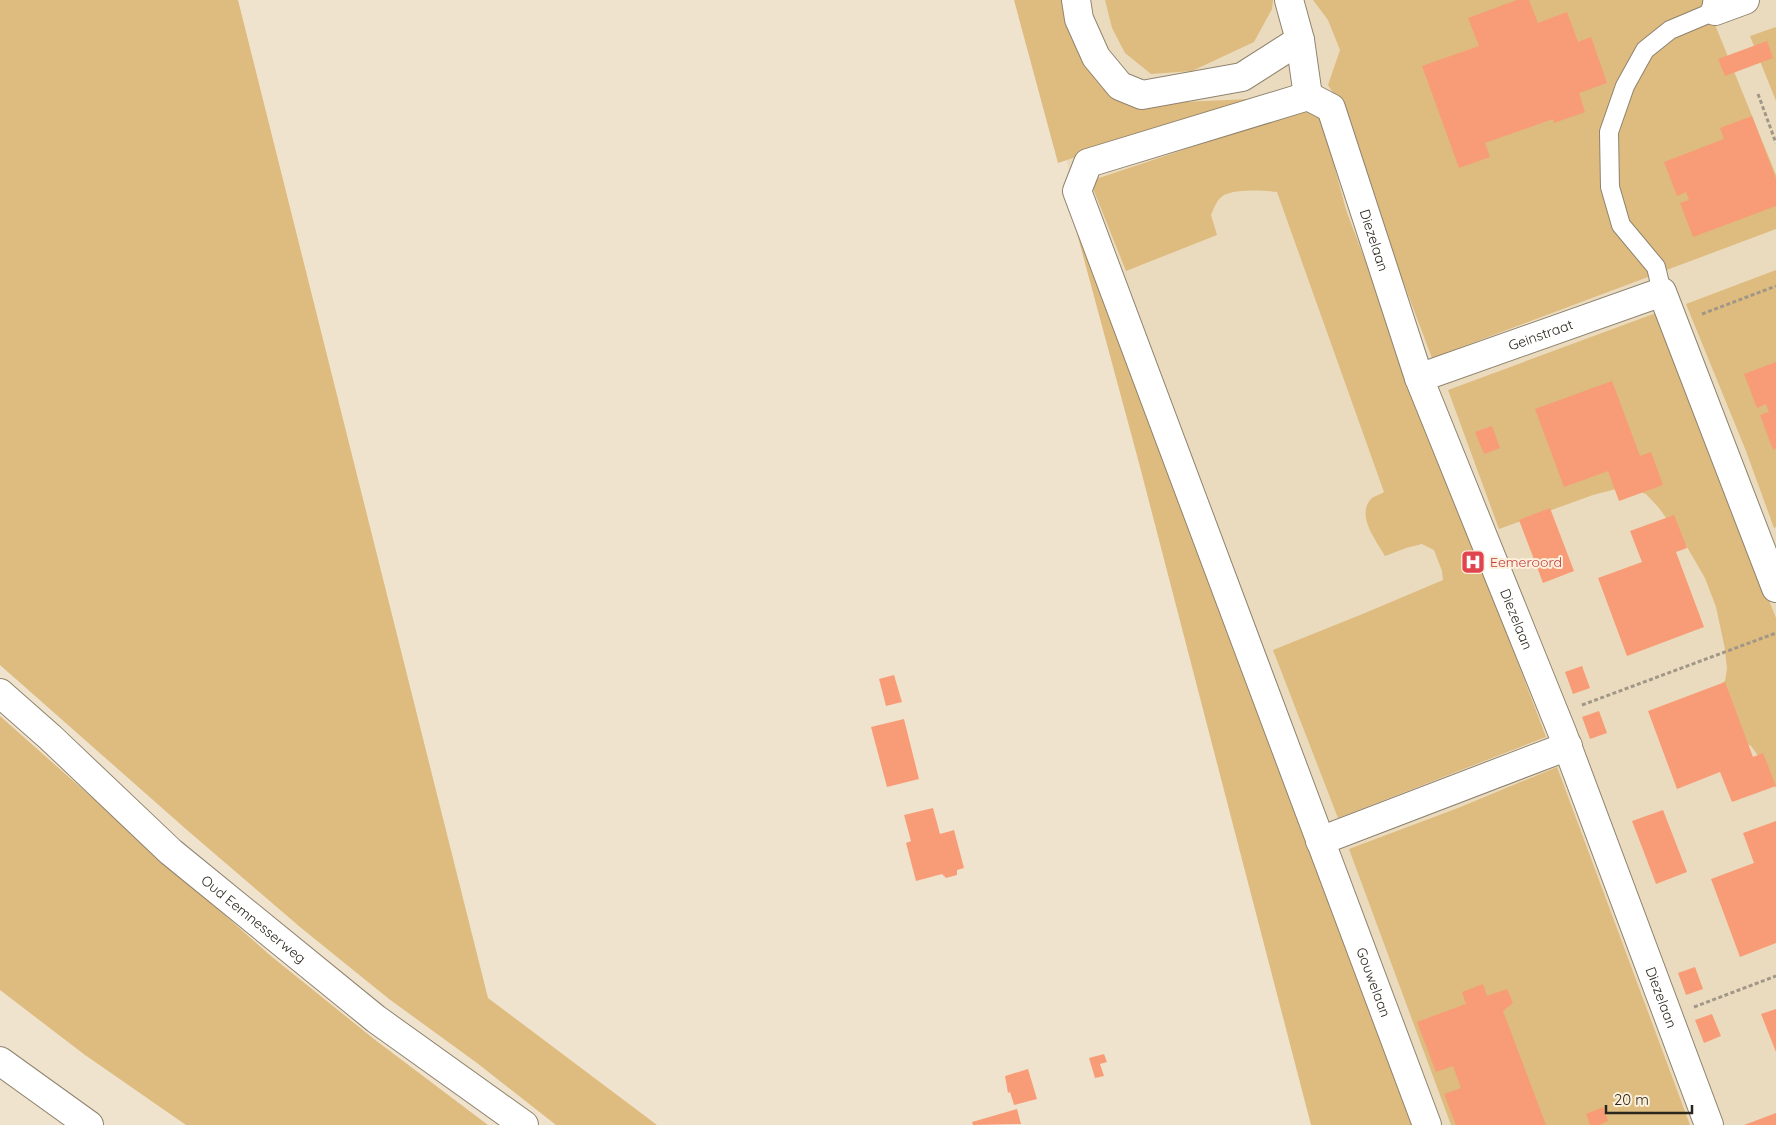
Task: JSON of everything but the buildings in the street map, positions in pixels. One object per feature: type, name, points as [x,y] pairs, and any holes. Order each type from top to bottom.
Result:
[{"type":"main road","points":[[1076,0],[1079,19],[1096,57],[1120,86],[1142,95],[1242,77],[1300,40]]},
{"type":"main road","points":[[1290,0],[1300,40],[1308,96]]},
{"type":"main road","points":[[1713,5],[1745,0]]},
{"type":"main road","name":"Diezelaan","points":[[1308,96],[1331,108],[1419,378],[1568,746],[1709,1125]]},
{"type":"main road","name":"Gouwelaan","points":[[1308,96],[1088,163],[1077,191],[1427,1125]]},
{"type":"main road","points":[[1662,292],[1769,550],[1776,588]]},
{"type":"main road","name":"Geinstraat","points":[[1419,378],[1662,292]]},
{"type":"main road","name":"Oud Eemnesserweg","points":[[0,693],[51,738],[171,852],[376,1019],[524,1125]]},
{"type":"main road","points":[[1320,840],[1568,746]]},
{"type":"main road","points":[[0,1061],[88,1125]]},
{"type":"lane","points":[[1662,292],[1656,267],[1621,225],[1610,187],[1609,132],[1625,86],[1645,50],[1670,30],[1713,5]]},
{"type":"path","points":[[1758,94],[1776,143]]},
{"type":"path","points":[[1674,324],[1776,286]]},
{"type":"path","points":[[1555,714],[1776,633]]},
{"type":"path","points":[[1670,1016],[1776,976]]},
{"type":"shaded area","points":[[0,0],[238,0],[488,998],[657,1125],[556,1125],[477,1063],[389,999],[300,927],[0,665]]},
{"type":"shaded area","points":[[1014,0],[1074,0],[1141,104],[1249,99],[1058,163]]},
{"type":"shaded area","name":"Eemeroord","points":[[1025,0],[1776,0],[1776,1125],[1315,1125]]},
{"type":"shaded area","points":[[1105,0],[1273,0],[1272,9],[1254,42],[1192,71],[1151,74],[1125,53],[1112,28]]},
{"type":"shaded area","points":[[1313,0],[1705,0],[1776,175],[1776,229],[1432,358],[1373,202],[1351,121],[1328,85],[1340,50],[1328,20]]},
{"type":"shaded area","points":[[1776,27],[1776,101],[1750,36]]},
{"type":"shaded area","points":[[1318,105],[1346,210],[1546,737],[1338,818],[1273,650],[1443,580],[1442,571],[1434,550],[1422,544],[1385,556],[1369,528],[1366,514],[1367,507],[1371,499],[1384,492],[1277,192],[1258,190],[1224,195],[1218,201],[1211,215],[1217,235],[1126,271],[1090,181]]},
{"type":"shaded area","points":[[1065,189],[1417,1125],[1311,1125],[1139,463]]},
{"type":"shaded area","points":[[1776,270],[1776,527],[1774,528],[1746,451],[1686,304]]},
{"type":"shaded area","points":[[1656,313],[1776,618],[1776,788],[1762,761],[1751,746],[1742,741],[1714,689],[1725,681],[1727,669],[1725,649],[1716,607],[1705,578],[1687,547],[1659,508],[1646,494],[1631,489],[1616,489],[1593,495],[1499,529],[1448,390]]},
{"type":"shaded area","points":[[0,716],[271,956],[374,1039],[488,1125],[186,1125],[85,1055],[0,990]]},
{"type":"shaded area","points":[[1557,767],[1690,1125],[1451,1125],[1349,849],[1458,808]]},
{"type":"place","name":"Eemeroord","points":[[1473,562]]}]
